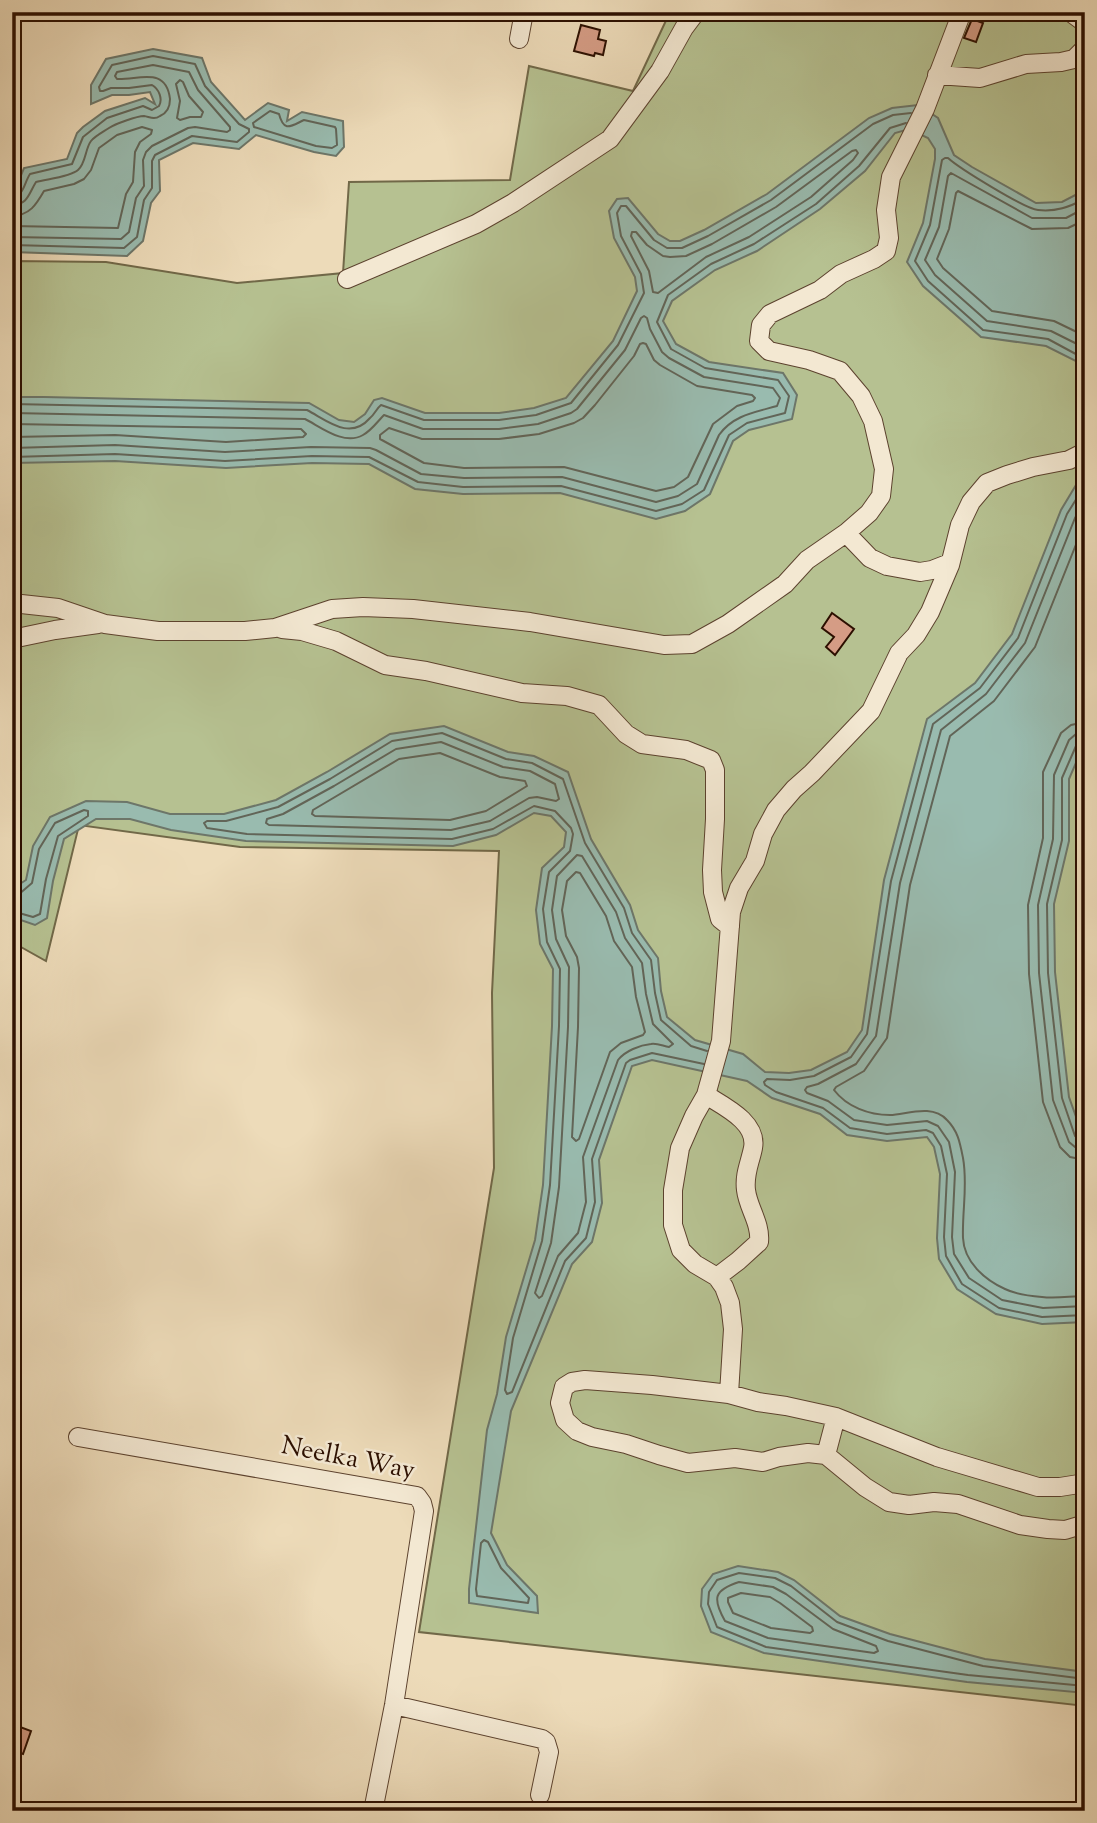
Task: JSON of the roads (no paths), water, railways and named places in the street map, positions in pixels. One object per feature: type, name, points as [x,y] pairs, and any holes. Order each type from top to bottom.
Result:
[{"type":"street","points":[[519,39],[524,12]]},
{"type":"street","points":[[347,279],[476,224],[610,139],[660,71],[684,27],[696,12]]},
{"type":"street","points":[[275,628],[332,609],[375,607],[530,622],[664,645],[692,644],[728,624],[785,584],[807,560],[869,513],[881,496],[884,470],[873,421],[861,396],[840,371],[809,360],[769,351],[759,341],[761,325],[770,314],[820,290],[841,274],[886,251],[889,238],[886,210],[891,177],[925,109],[962,12]]},
{"type":"street","points":[[1070,12],[1085,23]]},
{"type":"street","points":[[937,75],[980,78],[1026,64],[1074,59],[1085,48]]},
{"type":"street","points":[[729,1394],[733,1329],[730,1303],[717,1277],[695,1264],[681,1250],[673,1226],[673,1190],[680,1148],[708,1088],[721,1041],[731,912],[738,888],[755,861],[776,810],[871,711],[899,653],[916,635],[930,612],[950,563],[960,525],[971,502],[987,483],[1033,467],[1069,460],[1085,452]]},
{"type":"street","points":[[846,533],[870,558],[887,566],[920,572],[950,563]]},
{"type":"street","points":[[920,572],[939,591]]},
{"type":"street","points":[[12,603],[58,608],[105,624],[158,631],[245,631],[275,628],[302,631],[336,641],[385,666],[426,671],[522,693],[567,696],[599,705],[626,734],[642,744],[686,750],[711,760],[715,770],[712,892],[720,919],[730,927]]},
{"type":"street","points":[[12,639],[105,624]]},
{"type":"street","points":[[708,1088],[752,1131],[754,1145],[747,1169],[746,1192],[760,1233],[759,1242],[717,1277]]},
{"type":"street","points":[[1085,1483],[1060,1488],[1038,1487],[937,1457],[836,1417],[729,1394],[585,1380],[572,1382],[564,1387],[560,1403],[565,1420],[576,1431],[688,1463],[736,1458],[763,1462],[808,1453],[826,1455],[865,1487],[889,1502],[909,1505],[934,1502],[958,1504],[1020,1525],[1048,1529],[1065,1530],[1085,1524]]},
{"type":"street","points":[[826,1455],[836,1417]]},
{"type":"street","name":"Neelka Way","points":[[78,1437],[417,1496],[424,1511],[394,1705],[373,1811]]},
{"type":"street","points":[[394,1705],[547,1742],[549,1752],[540,1795]]},
{"type":"water","points":[[153,49],[202,58],[211,82],[245,120],[268,103],[289,110],[287,121],[302,112],[343,121],[344,147],[336,156],[256,135],[239,149],[193,143],[159,160],[160,191],[151,203],[143,241],[127,256],[12,252],[12,197],[24,168],[67,159],[77,133],[105,111],[145,98],[155,104],[150,92],[112,95],[91,104],[91,85],[106,59]]},
{"type":"water","points":[[918,105],[938,118],[954,155],[1036,203],[1062,202],[1085,190],[1085,368],[1046,346],[981,337],[923,286],[907,262],[923,223],[935,149],[928,138],[909,129],[895,133],[865,171],[820,209],[757,251],[715,270],[672,301],[663,321],[676,344],[709,362],[783,373],[797,395],[792,419],[749,430],[733,441],[710,494],[685,511],[656,519],[560,493],[463,494],[415,489],[369,464],[312,463],[226,468],[115,461],[12,463],[12,397],[309,403],[339,420],[354,422],[365,414],[374,400],[382,398],[425,413],[499,413],[534,408],[566,398],[613,341],[637,291],[635,277],[614,238],[609,211],[617,199],[628,198],[658,234],[670,241],[680,241],[767,194],[869,118],[892,108]]},
{"type":"water","points":[[1085,477],[1085,742],[1069,779],[1069,841],[1054,904],[1055,972],[1069,1097],[1085,1142],[1085,1322],[1042,1324],[996,1314],[957,1289],[939,1259],[937,1238],[940,1174],[934,1147],[927,1137],[887,1141],[847,1135],[820,1114],[772,1098],[747,1081],[652,1060],[632,1066],[599,1160],[602,1203],[592,1242],[572,1264],[511,1411],[491,1533],[507,1565],[537,1596],[538,1613],[469,1603],[487,1430],[497,1394],[506,1337],[535,1240],[543,1185],[553,969],[540,944],[536,910],[542,868],[564,847],[566,832],[551,816],[534,813],[496,835],[453,846],[246,841],[171,830],[130,819],[96,819],[64,839],[47,918],[35,925],[12,917],[12,889],[26,880],[33,846],[50,817],[86,801],[127,802],[170,814],[224,814],[276,800],[390,734],[444,726],[508,752],[534,756],[568,772],[591,839],[630,905],[638,930],[658,958],[667,1017],[695,1040],[743,1054],[765,1072],[811,1070],[847,1052],[862,1030],[884,880],[927,719],[975,683],[1012,634],[1061,510],[1079,480]]},
{"type":"water","points":[[738,1566],[778,1572],[794,1580],[840,1616],[890,1634],[985,1659],[1085,1672],[1085,1693],[967,1682],[764,1653],[711,1632],[701,1606],[702,1589],[713,1574]]}]
